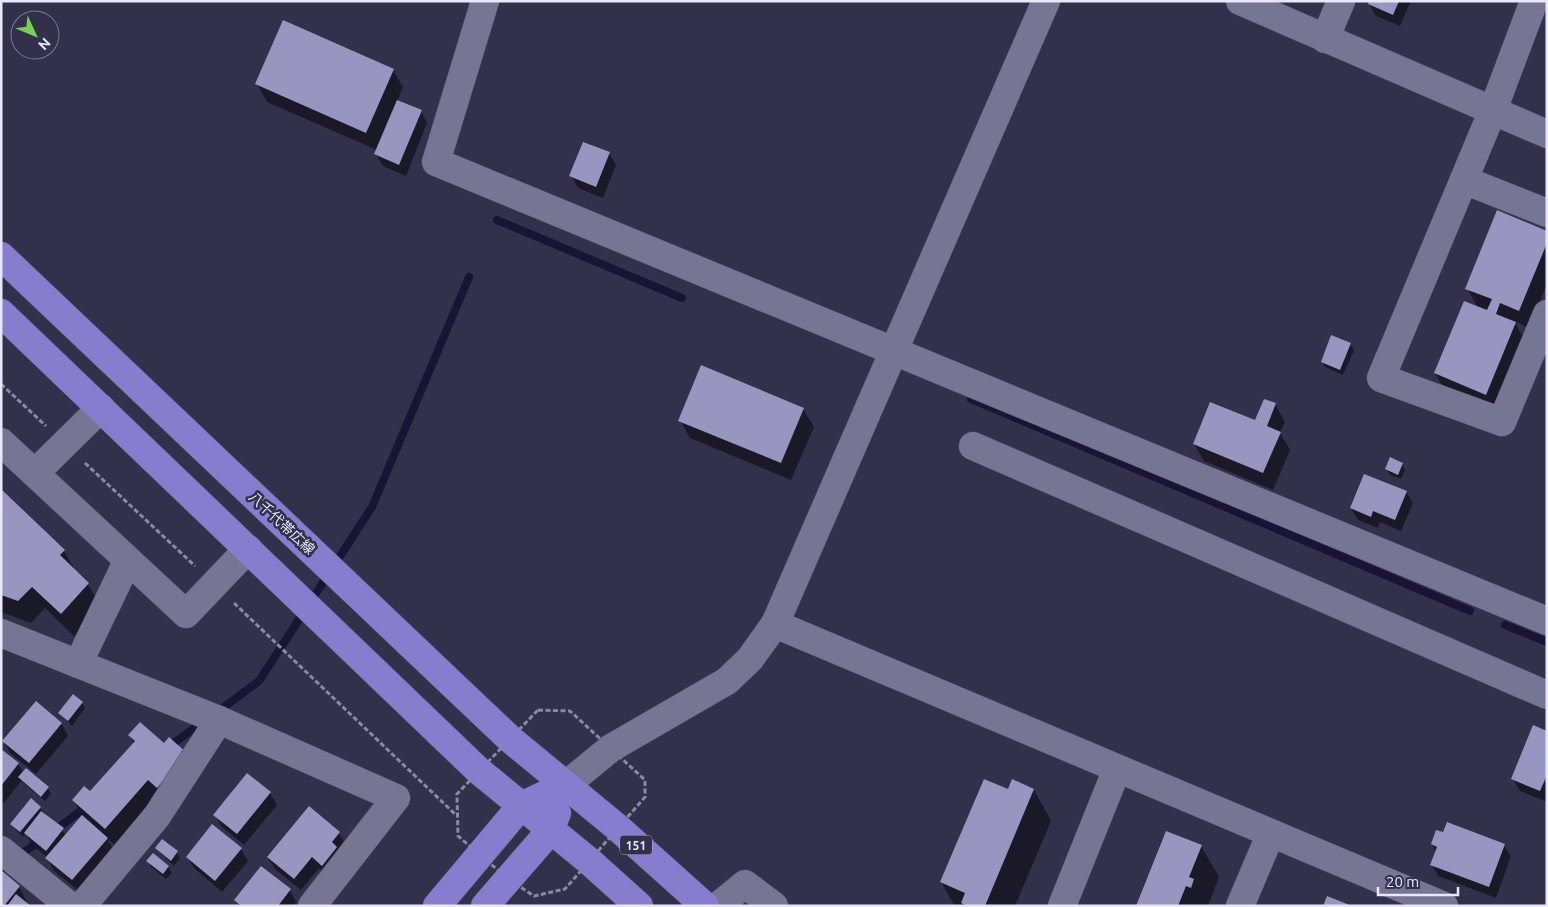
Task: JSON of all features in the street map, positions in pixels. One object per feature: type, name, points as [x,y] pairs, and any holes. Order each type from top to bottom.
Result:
[{"type":"main road","name":"八千代帯広線","points":[[1,256],[503,732],[566,785]]},
{"type":"main road","points":[[1,312],[480,771],[589,861],[639,906]]},
{"type":"main road","points":[[437,906],[521,806],[566,785]]},
{"type":"main road","points":[[485,906],[550,830],[566,785]]},
{"type":"main road","name":"151","points":[[566,785],[705,906]]},
{"type":"street","points":[[485,1],[436,162],[1547,621]]},
{"type":"street","points":[[566,785],[611,748],[727,681],[750,660],[774,624],[1046,1]]},
{"type":"street","points":[[1240,1],[1547,134]]},
{"type":"street","points":[[1325,39],[1341,1]]},
{"type":"street","points":[[1534,1],[1493,110],[1381,378],[1502,422],[1547,314]]},
{"type":"street","points":[[1464,180],[1547,213]]},
{"type":"street","points":[[35,473],[101,408]]},
{"type":"street","points":[[1,442],[186,614],[248,549]]},
{"type":"street","points":[[973,446],[1547,695]]},
{"type":"street","points":[[78,664],[128,560]]},
{"type":"street","points":[[774,624],[1271,833],[1437,905]]},
{"type":"street","points":[[1,633],[219,720],[396,798],[312,906]]},
{"type":"street","points":[[82,906],[157,816],[219,720]]},
{"type":"street","points":[[1062,906],[1117,769]]},
{"type":"street","points":[[1240,906],[1271,833]]},
{"type":"street","points":[[1,850],[70,906]]},
{"type":"street","points":[[718,906],[745,884],[774,906]]},
{"type":"building","points":[[1369,1],[1399,1],[1393,15],[1368,4]]},
{"type":"building","points":[[283,20],[394,69],[366,133],[255,84]]},
{"type":"building","points":[[397,100],[422,110],[399,165],[374,154]]},
{"type":"building","points":[[583,142],[610,152],[596,187],[569,176]]},
{"type":"building","points":[[1497,210],[1547,231],[1547,243],[1519,311],[1500,303],[1496,314],[1516,322],[1486,395],[1434,373],[1464,301],[1487,310],[1492,299],[1465,289]]},
{"type":"building","points":[[1331,335],[1351,343],[1340,370],[1321,362]]},
{"type":"building","points":[[701,365],[804,408],[781,463],[678,421]]},
{"type":"building","points":[[1264,399],[1276,403],[1267,426],[1281,432],[1263,473],[1193,444],[1210,402],[1255,420]]},
{"type":"building","points":[[1390,457],[1403,463],[1398,475],[1385,469]]},
{"type":"building","points":[[1364,474],[1407,491],[1395,520],[1373,511],[1371,517],[1350,508]]},
{"type":"building","points":[[1,489],[65,550],[60,555],[89,583],[61,614],[32,587],[18,601],[1,595]]},
{"type":"building","points":[[73,694],[83,702],[68,721],[58,713]]},
{"type":"building","points":[[36,701],[62,723],[29,763],[2,741]]},
{"type":"building","points":[[140,722],[164,743],[169,737],[187,753],[157,788],[148,780],[105,829],[72,800],[84,786],[90,791],[135,741],[128,735]]},
{"type":"building","points":[[1533,725],[1547,731],[1547,775],[1540,791],[1511,779]]},
{"type":"building","points":[[1,749],[19,763],[1,786]]},
{"type":"building","points":[[26,768],[49,787],[41,797],[18,777]]},
{"type":"building","points":[[247,773],[271,792],[237,834],[213,815]]},
{"type":"building","points":[[984,779],[1008,789],[1012,779],[1034,789],[985,906],[967,906],[961,903],[965,893],[940,882]]},
{"type":"building","points":[[31,798],[41,807],[20,832],[10,824]]},
{"type":"building","points":[[309,806],[340,832],[332,842],[337,847],[322,866],[312,857],[294,879],[267,857]]},
{"type":"building","points":[[41,811],[64,828],[46,851],[24,833]]},
{"type":"building","points":[[82,815],[108,838],[72,880],[45,858]]},
{"type":"building","points":[[1447,822],[1505,844],[1489,887],[1430,865],[1437,847],[1431,844],[1436,830],[1443,832]]},
{"type":"building","points":[[212,824],[242,848],[215,881],[186,857]]},
{"type":"building","points":[[1166,831],[1202,845],[1189,877],[1194,879],[1191,888],[1186,886],[1178,906],[1136,906]]},
{"type":"building","points":[[162,839],[178,851],[171,861],[155,848]]},
{"type":"building","points":[[153,853],[169,866],[163,874],[146,861]]},
{"type":"building","points":[[261,866],[291,889],[278,906],[241,906],[234,900]]},
{"type":"building","points":[[1,870],[20,886],[4,906],[1,906]]},
{"type":"building","points":[[16,894],[31,906],[7,906]]},
{"type":"building","points":[[1327,896],[1352,906],[1323,906]]},
{"type":"waterway","points":[[497,220],[682,298]]},
{"type":"waterway","points":[[216,713],[259,681],[372,507],[469,277]]},
{"type":"waterway","points":[[971,399],[1470,611]]},
{"type":"waterway","points":[[1505,625],[1547,642]]},
{"type":"waterway","points":[[167,748],[204,721]]},
{"type":"waterway","points":[[54,831],[91,803]]},
{"type":"waterway","points":[[1,869],[45,837]]}]
